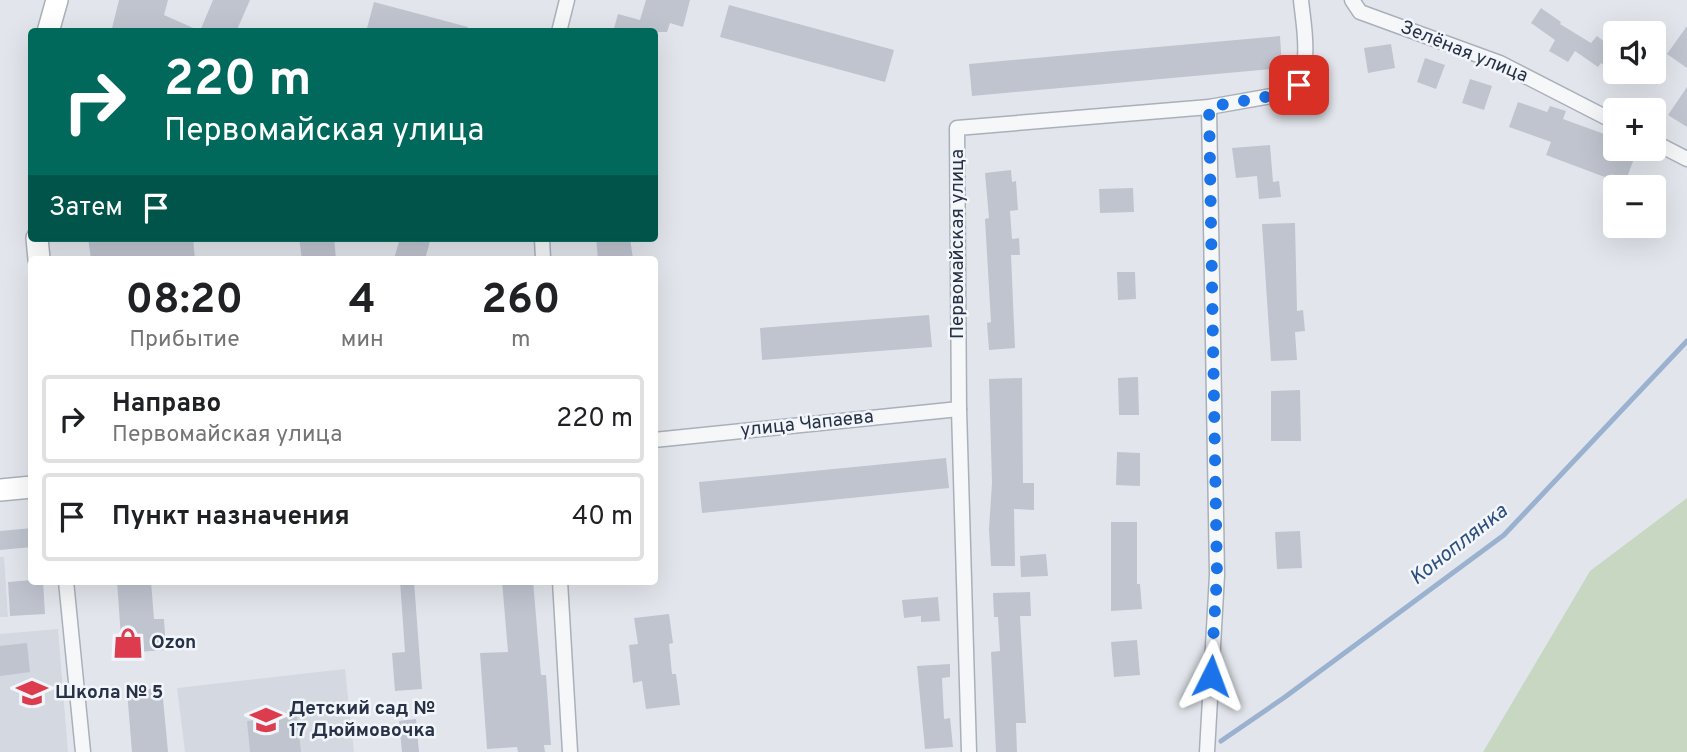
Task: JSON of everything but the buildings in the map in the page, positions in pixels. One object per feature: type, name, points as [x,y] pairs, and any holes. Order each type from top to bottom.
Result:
[{"type":"main road","points":[[49,28],[57,0]]},
{"type":"main road","points":[[0,490],[28,487]]},
{"type":"street","points":[[560,28],[567,0]]},
{"type":"street","name":"Первомайская улица","points":[[969,752],[959,409],[957,128],[1209,107],[1288,93],[1299,85],[1305,66],[1301,0]]},
{"type":"street","name":"Зелёная улица","points":[[1352,0],[1360,12],[1500,63],[1603,116]]},
{"type":"street","points":[[1207,752],[1217,575],[1209,107]]},
{"type":"street","points":[[1666,148],[1687,159]]},
{"type":"street","name":"улица Чапаева","points":[[658,440],[959,409]]},
{"type":"street","points":[[66,585],[83,752]]},
{"type":"street","points":[[560,585],[570,752]]},
{"type":"shaded area","points":[[0,557],[4,557],[8,617],[0,617]]},
{"type":"shaded area","name":"Школа № 5","points":[[58,629],[68,752],[0,752],[0,634]]},
{"type":"shaded area","name":"Детский сад № 17 Дюймовочка","points":[[345,669],[354,752],[185,752],[177,688]]},
{"type":"green space","points":[[1687,498],[1687,752],[1483,752],[1590,571]]},
{"type":"waterway","name":"Коноплянка","points":[[1221,741],[1504,535],[1687,341]]},
{"type":"place","name":"Ozon","points":[[128,643]]},
{"type":"place","name":"Школа № 5","points":[[32,693]]},
{"type":"place","name":"Детский сад № 17 Дюймовочка","points":[[266,720]]},
{"type":"route","points":[[1211,676],[1217,575],[1209,107],[1288,93],[1299,85]]}]
